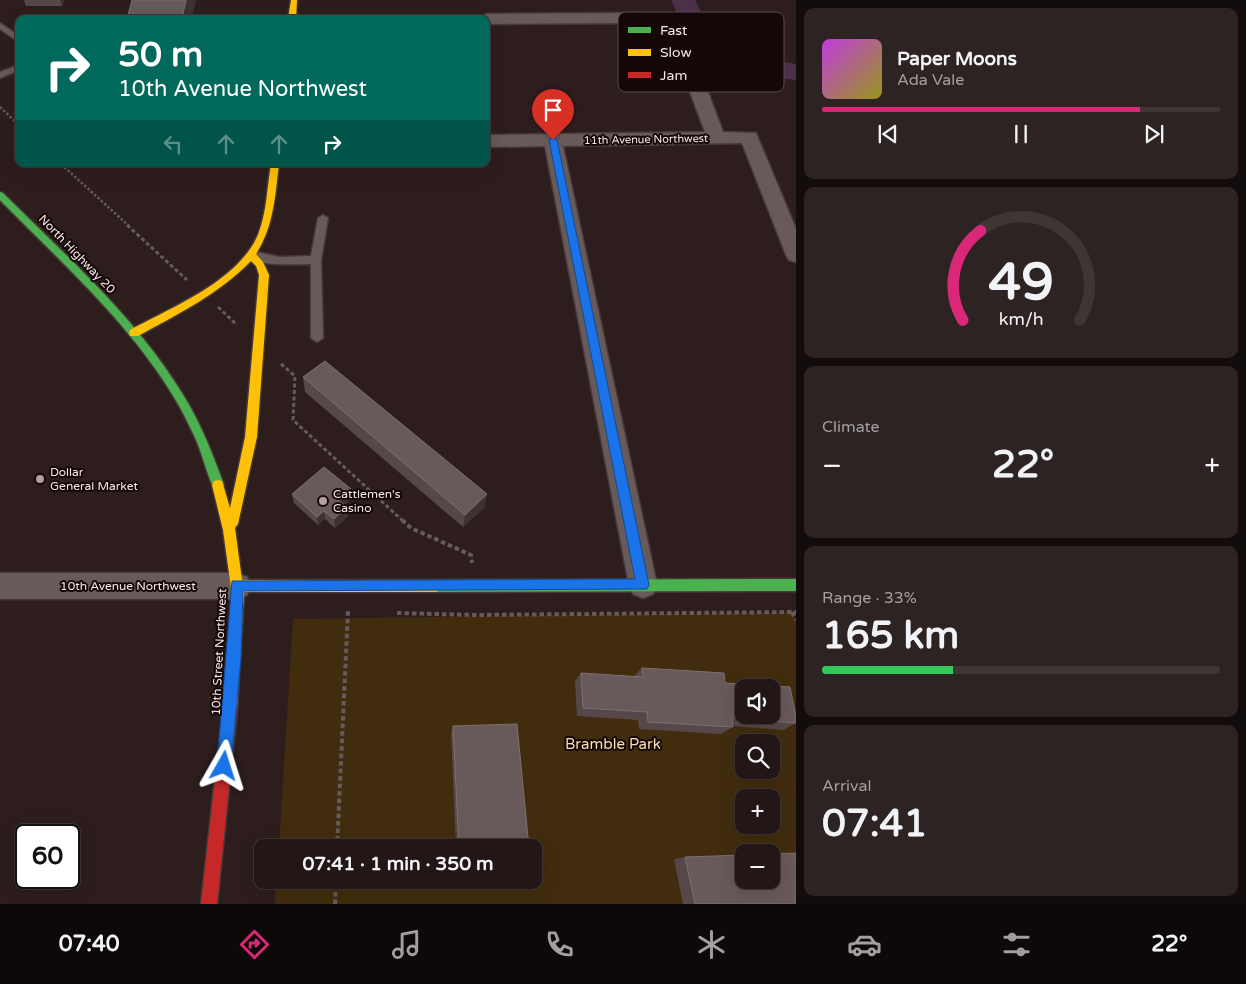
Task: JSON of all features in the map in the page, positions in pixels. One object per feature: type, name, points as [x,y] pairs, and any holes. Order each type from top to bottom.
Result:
[{"type":"main road","points":[[292,15],[294,0]]},
{"type":"main road","points":[[134,333],[203,293],[236,269],[251,255],[264,231],[274,167]]},
{"type":"main road","name":"North Highway 20","points":[[0,195],[134,333]]},
{"type":"main road","points":[[230,536],[251,437],[264,275],[260,264],[251,255]]},
{"type":"main road","name":"10th Street Northwest","points":[[134,333],[168,379],[202,435],[215,474],[230,536],[237,586],[231,707],[209,904]]},
{"type":"main road","name":"10th Avenue Northwest","points":[[237,586],[796,585]]},
{"type":"street","points":[[522,0],[525,19]]},
{"type":"street","points":[[490,19],[618,18]]},
{"type":"street","points":[[698,92],[716,138]]},
{"type":"street","name":"11th Avenue Northwest","points":[[490,141],[749,137],[796,255]]},
{"type":"street","points":[[553,140],[643,585]]},
{"type":"street","name":"10th Avenue Northwest","points":[[0,586],[237,586]]},
{"type":"lane","points":[[0,25],[15,37]]},
{"type":"lane","points":[[0,75],[15,69]]},
{"type":"lane","points":[[317,338],[316,260],[323,218]]},
{"type":"lane","points":[[251,255],[280,261],[316,260]]},
{"type":"path","points":[[0,107],[15,121]]},
{"type":"path","points":[[63,167],[156,253],[295,376],[293,420],[411,528],[471,555],[475,615]]},
{"type":"path","points":[[337,839],[348,611],[358,612]]},
{"type":"path","points":[[387,612],[475,615],[794,612],[796,620]]},
{"type":"path","points":[[335,904],[336,889]]},
{"type":"green space","name":"Bramble Park","points":[[792,612],[796,620],[796,904],[275,904],[276,889],[542,889],[542,839],[279,839],[293,619]]},
{"type":"building","points":[[132,0],[186,0],[183,15],[128,15]]},
{"type":"building","points":[[325,361],[487,494],[465,515],[303,377]]},
{"type":"building","name":"Cattlemen's Casino","points":[[324,467],[351,489],[338,500],[347,507],[334,519],[324,511],[317,517],[292,494]]},
{"type":"building","points":[[642,668],[724,673],[725,683],[735,684],[735,718],[732,718],[733,727],[648,722],[647,712],[583,708],[581,673],[643,677]]},
{"type":"building","points":[[780,686],[790,687],[796,723],[780,722]]},
{"type":"building","points":[[517,724],[528,839],[459,839],[453,726]]},
{"type":"building","points":[[796,853],[796,904],[695,904],[685,857],[735,855],[735,889],[780,889],[780,854]]},
{"type":"waterway","points":[[683,0],[689,12]]},
{"type":"waterway","points":[[784,71],[796,72]]},
{"type":"traffic: fast","points":[[0,195],[97,293],[128,327],[156,363],[181,401],[202,442],[218,485]]},
{"type":"traffic: fast","points":[[436,586],[796,585]]},
{"type":"traffic: slow","points":[[292,15],[294,0]]},
{"type":"traffic: slow","points":[[134,333],[203,295],[236,271],[249,257],[259,242],[266,224],[275,167]]},
{"type":"traffic: slow","points":[[232,524],[251,437],[264,275],[260,264],[251,255]]},
{"type":"traffic: slow","points":[[218,485],[229,530],[238,595],[230,709]]},
{"type":"traffic: slow","points":[[237,586],[436,586]]},
{"type":"traffic: jam","points":[[209,904],[230,709]]},
{"type":"place","name":"Dollar General Market","points":[[40,479]]},
{"type":"place","name":"Cattlemen's Casino","points":[[323,501]]},
{"type":"route","points":[[224,766],[231,707],[237,586],[643,585],[553,140]]}]
